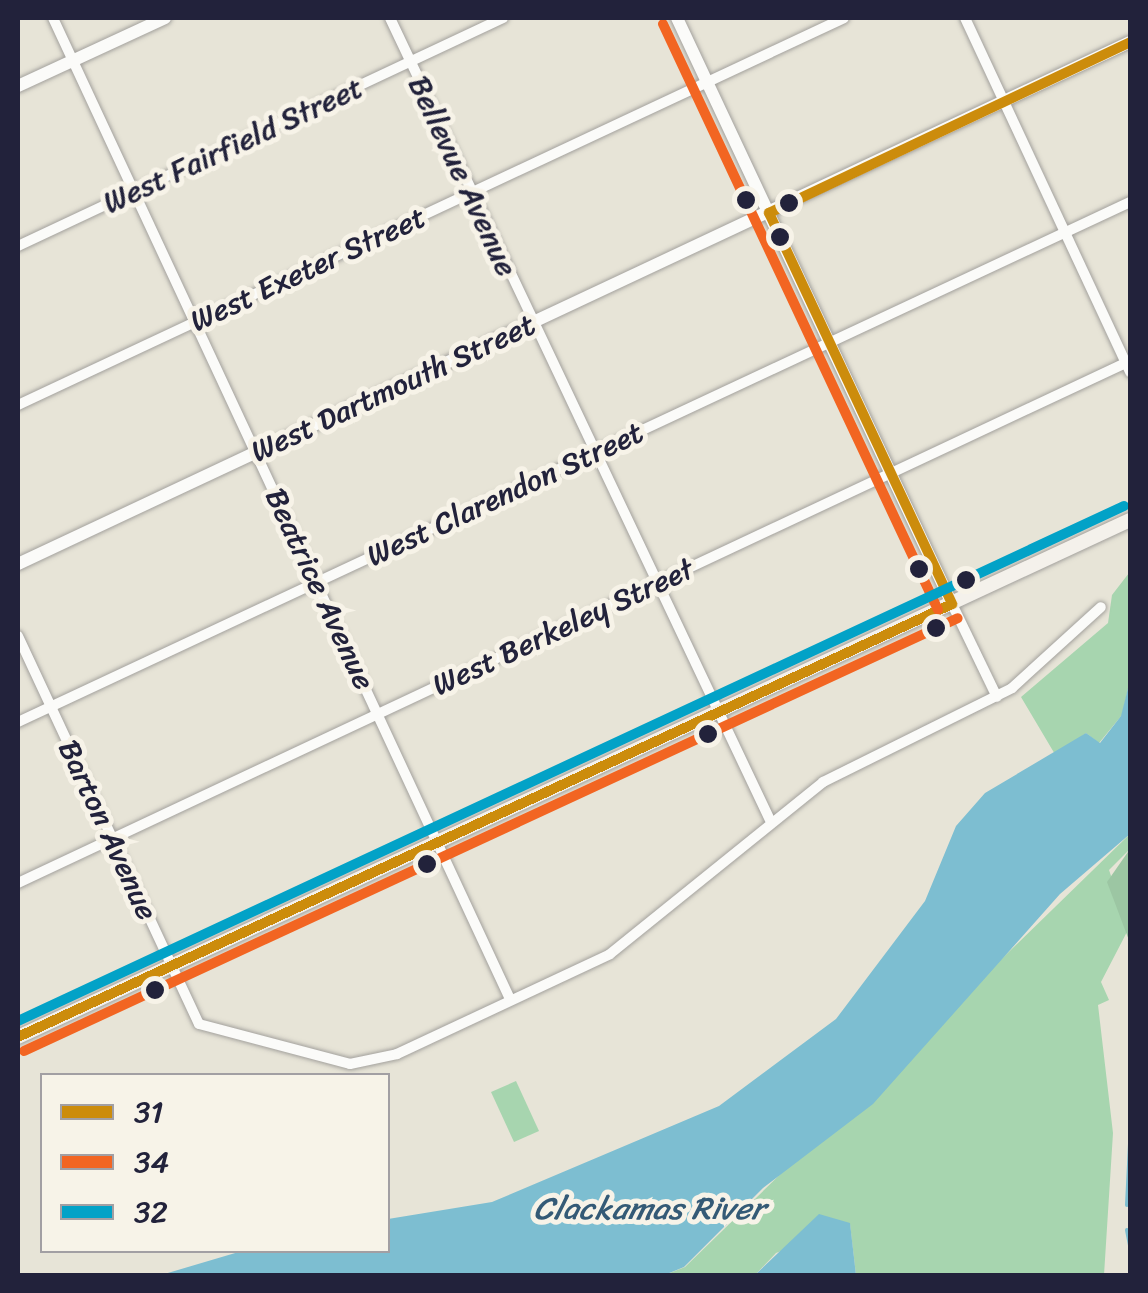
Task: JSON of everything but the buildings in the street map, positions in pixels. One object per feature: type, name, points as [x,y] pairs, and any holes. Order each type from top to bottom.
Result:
[{"type":"main road","points":[[18,1038],[1130,520]]},
{"type":"street","name":"Beatrice Avenue","points":[[53,18],[510,999]]},
{"type":"street","points":[[18,86],[165,18]]},
{"type":"street","name":"Bellevue Avenue","points":[[390,18],[716,715],[770,820]]},
{"type":"street","name":"West Fairfield Street","points":[[18,246],[503,18]]},
{"type":"street","points":[[677,18],[996,697]]},
{"type":"street","name":"West Exeter Street","points":[[18,405],[844,18]]},
{"type":"street","points":[[965,18],[1129,365]]},
{"type":"street","name":"West Dartmouth Street","points":[[18,564],[1130,42]]},
{"type":"street","name":"West Clarendon Street","points":[[18,722],[1130,202]]},
{"type":"street","name":"West Berkeley Street","points":[[18,883],[1129,365]]},
{"type":"street","points":[[510,999],[641,933],[770,820],[865,758],[996,697],[1101,607]]},
{"type":"street","name":"Barton Avenue","points":[[18,636],[199,1024],[220,1037],[359,1064],[510,999]]},
{"type":"green space","points":[[1130,536],[1130,680],[1122,715],[1099,743],[1086,733],[1056,756],[1021,697],[1108,623],[1112,595],[1129,573]]},
{"type":"green space","points":[[1130,834],[1130,849],[1109,870],[1129,928],[1101,982],[1109,1000],[1098,1005],[1113,1133],[1104,1275],[856,1275],[850,1224],[776,1253],[755,1275],[662,1276],[685,1267]]},
{"type":"green space","points":[[1130,849],[1130,943],[1107,882]]},
{"type":"green space","points":[[516,1081],[539,1131],[514,1142],[491,1092]]},
{"type":"water","name":"Clackamas River","points":[[1130,680],[1130,834],[1060,894],[873,1104],[763,1188],[684,1267],[662,1276],[161,1275],[235,1253],[390,1253],[390,1219],[492,1202],[719,1106],[836,1019],[925,901],[956,826],[985,793],[1086,733],[1100,743],[1121,716]]},
{"type":"water","points":[[819,1214],[850,1223],[856,1275],[755,1275]]},
{"type":"waterway","points":[[1127,1205],[1130,1144]]},
{"type":"waterway","points":[[1127,1230],[1130,1246]]},
{"type":"transit line","name":"34","points":[[663,24],[938,610]]},
{"type":"transit line","name":"31","points":[[769,213],[1130,42]]},
{"type":"transit line","name":"31","points":[[769,213],[952,604]]},
{"type":"transit line","name":"32","points":[[18,1021],[1124,506]]},
{"type":"transit line","name":"31","points":[[18,1037],[952,604]]},
{"type":"transit line","name":"34","points":[[24,1051],[958,618]]}]
